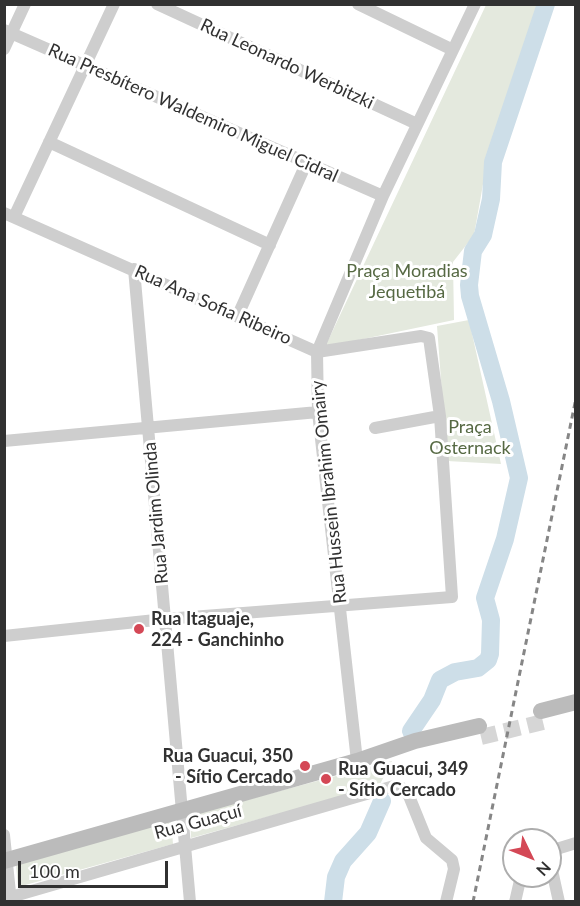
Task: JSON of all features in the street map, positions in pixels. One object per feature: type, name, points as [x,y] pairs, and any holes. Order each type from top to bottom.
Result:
[{"type":"main road","points":[[576,702],[542,716],[576,712]]},
{"type":"main road","name":"Rua Guaçuí","points":[[6,861],[357,761],[415,741],[480,732]]},
{"type":"street","points":[[4,49],[8,31],[25,4]]},
{"type":"street","points":[[9,215],[49,142],[114,4]]},
{"type":"street","name":"Rua Leonardo Werbitzki","points":[[157,4],[417,124]]},
{"type":"street","points":[[358,4],[453,50]]},
{"type":"street","name":"Rua Hussein Ibrahim Omairy","points":[[357,761],[318,412],[317,352],[383,196],[475,4]]},
{"type":"street","name":"Rua Presbítero Waldemiro Miguel Cidral","points":[[8,31],[383,196]]},
{"type":"street","points":[[49,142],[270,245]]},
{"type":"street","points":[[238,315],[306,164]]},
{"type":"street","name":"Rua Ana Sofia Ribeiro","points":[[9,215],[317,352]]},
{"type":"street","name":"Rua Jardim Olinda","points":[[134,269],[184,810],[190,902]]},
{"type":"street","points":[[4,636],[165,619],[452,597],[440,416],[429,338],[421,336],[317,352]]},
{"type":"street","points":[[4,441],[318,412]]},
{"type":"street","points":[[375,428],[440,416]]},
{"type":"street","name":"Rua Guaçuí","points":[[8,899],[186,844],[298,816],[390,787],[402,788],[409,796],[426,838],[452,860],[454,869],[446,902]]},
{"type":"street","points":[[4,835],[8,899]]},
{"type":"green space","name":"Praça Moradias Jequetibá","points":[[486,5],[539,5],[488,156],[474,235],[453,262],[454,320],[325,347]]},
{"type":"green space","name":"Praça Osternack","points":[[469,320],[501,464],[447,461],[437,326]]},
{"type":"green space","points":[[392,761],[379,786],[191,838],[190,815]]},
{"type":"green space","points":[[171,821],[173,844],[18,887],[16,864]]},
{"type":"waterway","points":[[411,731],[432,700],[440,680],[455,672],[478,668],[488,660],[490,654],[491,620],[485,598],[505,539],[519,478],[501,401],[470,296],[469,285],[473,251],[483,235],[491,199],[493,162],[546,4]]},
{"type":"waterway","points":[[333,902],[336,877],[343,861],[368,833],[382,801]]},
{"type":"tunnel","points":[[481,737],[543,722]]},
{"type":"railway","points":[[473,902],[576,398]]},
{"type":"place","name":"Rua Itaguaje, 224 - Ganchinho","points":[[139,629]]},
{"type":"place","name":"Rua Guacui, 350 - Sítio Cercado","points":[[305,766]]},
{"type":"place","name":"Rua Guacui, 349 - Sítio Cercado","points":[[326,779]]}]
